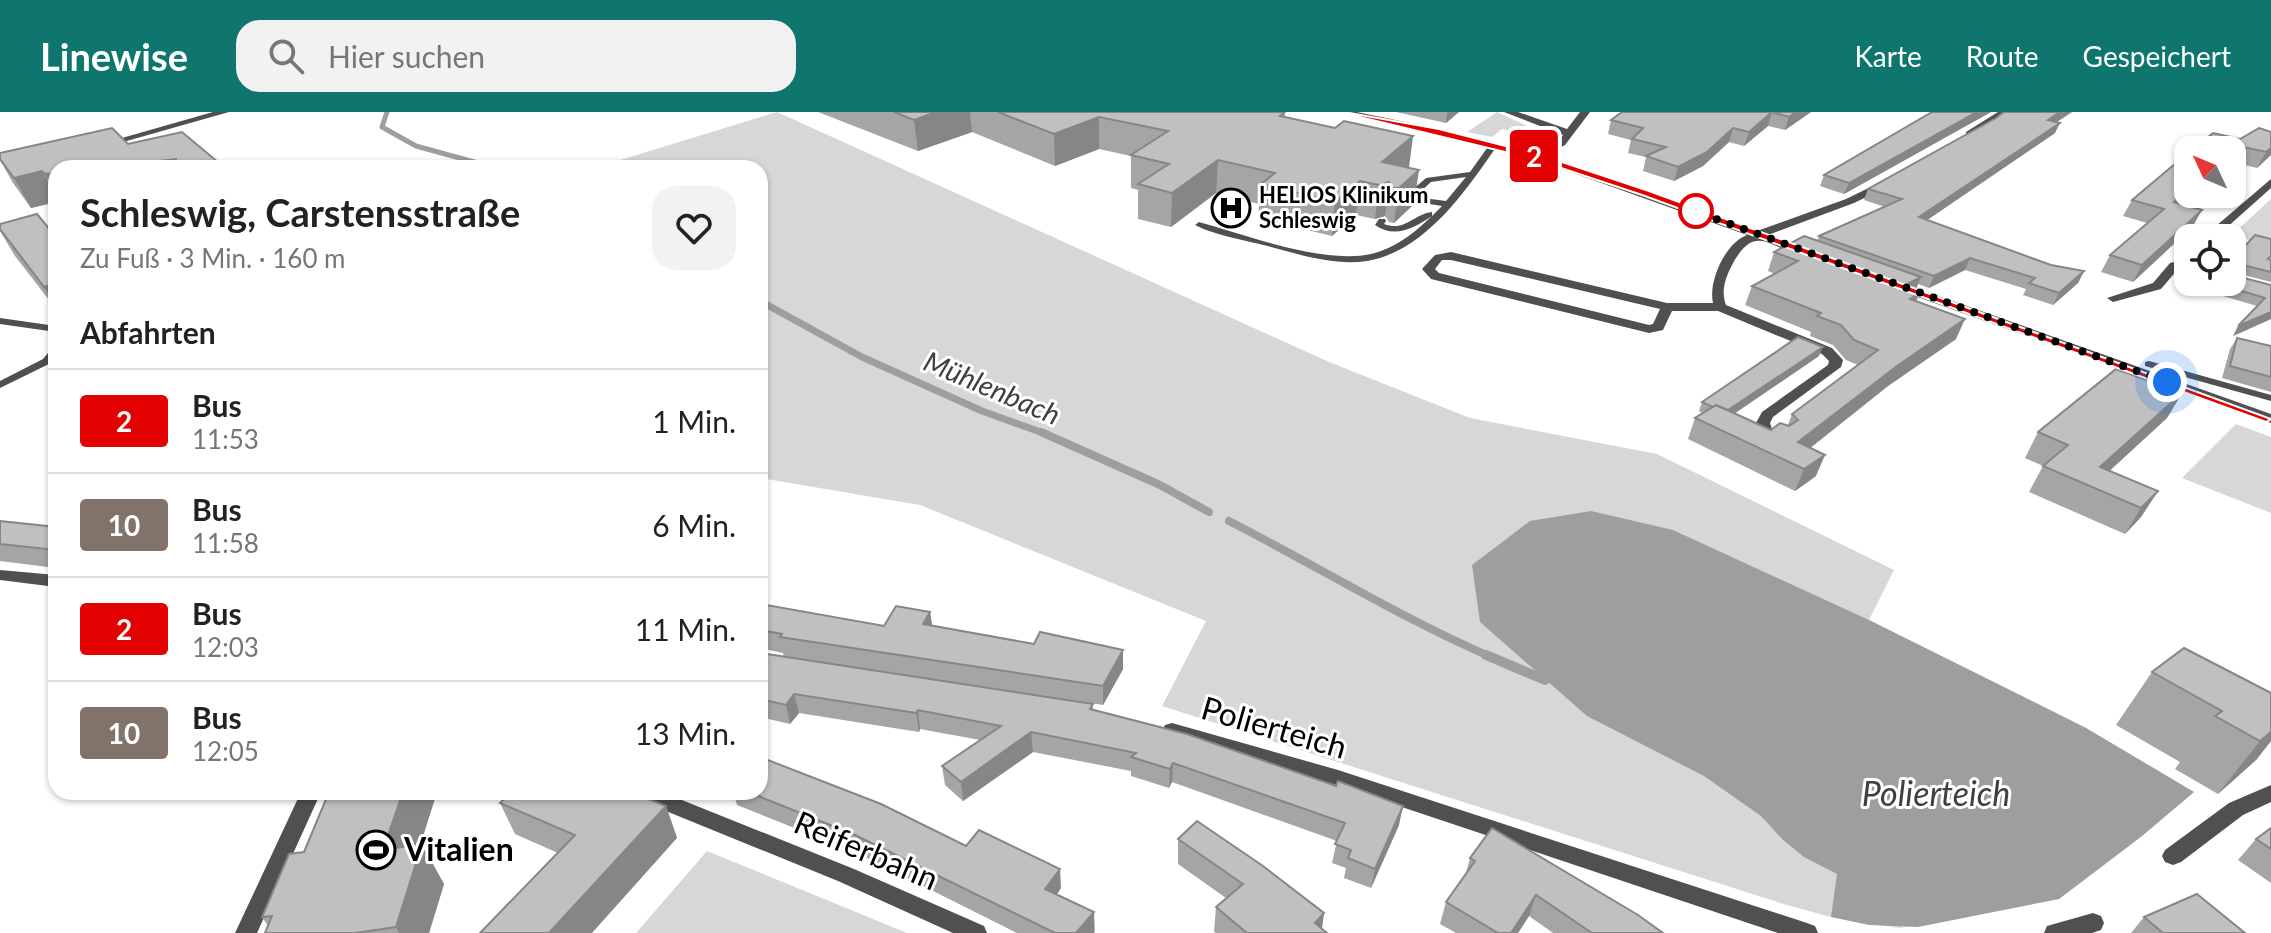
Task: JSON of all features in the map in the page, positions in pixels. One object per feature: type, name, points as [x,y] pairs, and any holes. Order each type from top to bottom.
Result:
[{"type":"street","points":[[93,147],[224,112]]},
{"type":"street","points":[[1344,112],[1538,157],[1827,260]]},
{"type":"street","points":[[1509,112],[1568,133]]},
{"type":"street","points":[[1538,157],[1562,143],[1585,112]]},
{"type":"street","points":[[1959,140],[2004,112]]},
{"type":"street","points":[[1720,307],[1716,299],[1717,289],[1732,255],[1744,240],[1850,201],[1895,178]]},
{"type":"street","points":[[2224,224],[2271,182]]},
{"type":"street","points":[[1667,307],[1658,327],[1649,329],[1435,276],[1428,269],[1439,257],[1451,256],[1667,307],[1720,307],[1827,351],[1836,360],[1834,367],[1767,415],[1763,423],[1766,431],[1780,440]]},
{"type":"street","points":[[2113,298],[2157,286],[2174,266]]},
{"type":"street","points":[[1895,284],[2271,419]]},
{"type":"street","points":[[0,575],[48,580]]},
{"type":"street","name":"Polierteich","points":[[1158,726],[1338,778],[1758,924],[1807,933]]},
{"type":"street","points":[[2173,856],[2236,809],[2271,793]]},
{"type":"street","points":[[246,933],[307,800]]},
{"type":"street","name":"Reiferbahn","points":[[661,800],[846,875],[976,933]]},
{"type":"street","points":[[2055,933],[2093,923]]},
{"type":"lane","points":[[170,128],[170,144]]},
{"type":"lane","points":[[1199,225],[1333,257],[1369,258],[1405,245],[1473,174],[1493,146]]},
{"type":"lane","points":[[1446,204],[1411,196],[1429,180],[1473,174]]},
{"type":"lane","points":[[1382,221],[1379,225],[1400,231],[1446,204]]},
{"type":"lane","points":[[0,321],[48,329]]},
{"type":"lane","points":[[0,385],[48,360]]},
{"type":"lane","points":[[2149,364],[2271,398]]},
{"type":"shaded area","points":[[777,112],[1329,362],[1470,418],[1657,454],[1894,570],[1869,620],[2086,728],[2194,792],[2059,899],[1899,928],[1831,917],[1787,905],[1162,706],[1206,621],[920,505],[768,479],[768,160],[620,160]]},
{"type":"shaded area","points":[[1497,112],[1542,133],[1547,140],[1543,144],[1524,146],[1509,142],[1517,132],[1502,129],[1492,137],[1467,132]]},
{"type":"shaded area","points":[[2271,199],[2271,246],[2246,239],[2244,224]]},
{"type":"shaded area","points":[[2236,424],[2271,437],[2271,513],[2182,478]]},
{"type":"shaded area","points":[[707,851],[907,933],[636,933]]},
{"type":"water","name":"Polierteich","points":[[1591,511],[1673,530],[1869,620],[2086,728],[2194,792],[2059,899],[1918,927],[1869,925],[1831,917],[1837,874],[1804,857],[1761,816],[1704,776],[1587,716],[1480,622],[1472,565],[1530,521]]},
{"type":"building","points":[[894,112],[936,112],[914,120]]},
{"type":"building","points":[[998,112],[1285,112],[1280,116],[1335,128],[1344,121],[1413,136],[1382,162],[1419,170],[1399,188],[1393,188],[1389,182],[1379,185],[1360,181],[1335,202],[1261,184],[1275,173],[1218,160],[1172,193],[1138,184],[1169,164],[1131,155],[1168,131],[1099,117],[1054,134]]},
{"type":"building","points":[[1622,112],[1772,112],[1749,132],[1733,128],[1707,152],[1678,167],[1646,156],[1666,147],[1632,139],[1643,128],[1611,120]]},
{"type":"building","points":[[1772,112],[1796,112],[1789,117]]},
{"type":"building","points":[[1932,112],[1977,112],[1849,183],[1824,175]]},
{"type":"building","points":[[2004,112],[2060,112],[2048,120],[2060,123],[1919,217],[2051,265],[2084,271],[2059,293],[2029,283],[2035,278],[1970,258],[1934,276],[1819,236],[1902,199],[1868,189]]},
{"type":"building","points":[[112,128],[128,144],[182,132],[215,160],[48,160],[48,174],[42,171],[14,178],[0,159],[0,153]]},
{"type":"building","points":[[2259,128],[2271,132],[2271,148],[2266,152],[2246,148],[2245,136]]},
{"type":"building","points":[[2174,165],[2174,208],[2202,210],[2187,224],[2174,224],[2174,236],[2142,265],[2110,255],[2164,209],[2132,200]]},
{"type":"building","points":[[37,214],[48,227],[48,286],[44,287],[0,229],[0,224]]},
{"type":"building","points":[[2255,235],[2271,239],[2271,256],[2268,259],[2271,260],[2271,272],[2246,266],[2246,245]]},
{"type":"building","points":[[1804,236],[1921,277],[1903,286],[1920,292],[1910,299],[1965,319],[1897,366],[1798,442],[1825,455],[1804,469],[1695,418],[1716,405],[1771,430],[1780,423],[1789,426],[1798,420],[1792,414],[1878,350],[1854,340],[1841,325],[1817,316],[1821,313],[1752,286],[1798,261],[1774,252]]},
{"type":"building","points":[[2246,279],[2271,285],[2271,312],[2238,326],[2265,298],[2246,292]]},
{"type":"building","points":[[1798,337],[1823,347],[1728,410],[1702,402]]},
{"type":"building","points":[[2237,338],[2271,346],[2271,377],[2230,366]]},
{"type":"building","points":[[2116,369],[2182,393],[2100,467],[2158,491],[2141,508],[2043,466],[2068,445],[2038,432]]},
{"type":"building","points":[[0,521],[48,526],[48,549],[0,544]]},
{"type":"building","points":[[768,605],[884,626],[896,606],[930,612],[923,624],[1034,644],[1040,632],[1123,650],[1103,686],[780,637],[782,634],[768,631]]},
{"type":"building","points":[[2184,648],[2271,693],[2271,732],[2260,741],[2215,716],[2222,711],[2152,672]]},
{"type":"building","points":[[768,654],[1093,704],[1090,709],[1187,734],[1336,786],[1338,781],[1403,806],[1375,869],[1348,858],[1351,850],[1335,844],[1345,823],[1173,763],[1170,769],[1131,757],[1136,753],[1031,732],[961,782],[942,766],[1001,726],[918,710],[916,713],[794,694],[786,705],[768,701]]},
{"type":"building","points":[[768,760],[881,804],[966,846],[979,830],[1060,869],[1045,889],[1094,912],[1076,933],[1055,933],[855,835],[768,800]]},
{"type":"building","points":[[326,800],[400,800],[383,850],[422,844],[396,927],[355,933],[265,933],[272,916],[262,917],[289,854],[304,852]]},
{"type":"building","points":[[503,800],[651,800],[666,806],[549,933],[480,933],[575,835],[500,803]]},
{"type":"building","points":[[1197,821],[1324,913],[1315,923],[1327,933],[1247,933],[1216,907],[1243,884],[1178,839]]},
{"type":"building","points":[[1492,828],[1663,933],[1592,933],[1536,895],[1511,933],[1498,933],[1446,902],[1475,861],[1470,858]]},
{"type":"building","points":[[2271,828],[2271,849],[2256,839]]},
{"type":"building","points":[[2197,894],[2245,933],[2163,933],[2144,917]]},
{"type":"waterway","name":"Mühlenbach","points":[[387,112],[382,127],[416,146],[467,160]]},
{"type":"waterway","name":"Mühlenbach","points":[[768,305],[862,357],[982,411],[1043,433]]},
{"type":"waterway","name":"Mühlenbach","points":[[1043,433],[1160,485],[1209,512]]},
{"type":"waterway","name":"Mühlenbach","points":[[1229,521],[1392,609],[1491,657]]},
{"type":"waterway","name":"Mühlenbach","points":[[1486,655],[1545,680]]},
{"type":"bus line","name":"2","points":[[1344,112],[1538,157],[2271,419]]},
{"type":"place","name":"HELIOS Klinikum Schleswig","points":[[1231,208]]},
{"type":"place","name":"Vitalien","points":[[376,850]]},
{"type":"route","points":[[1696,211],[1686,208],[2167,382]]}]
